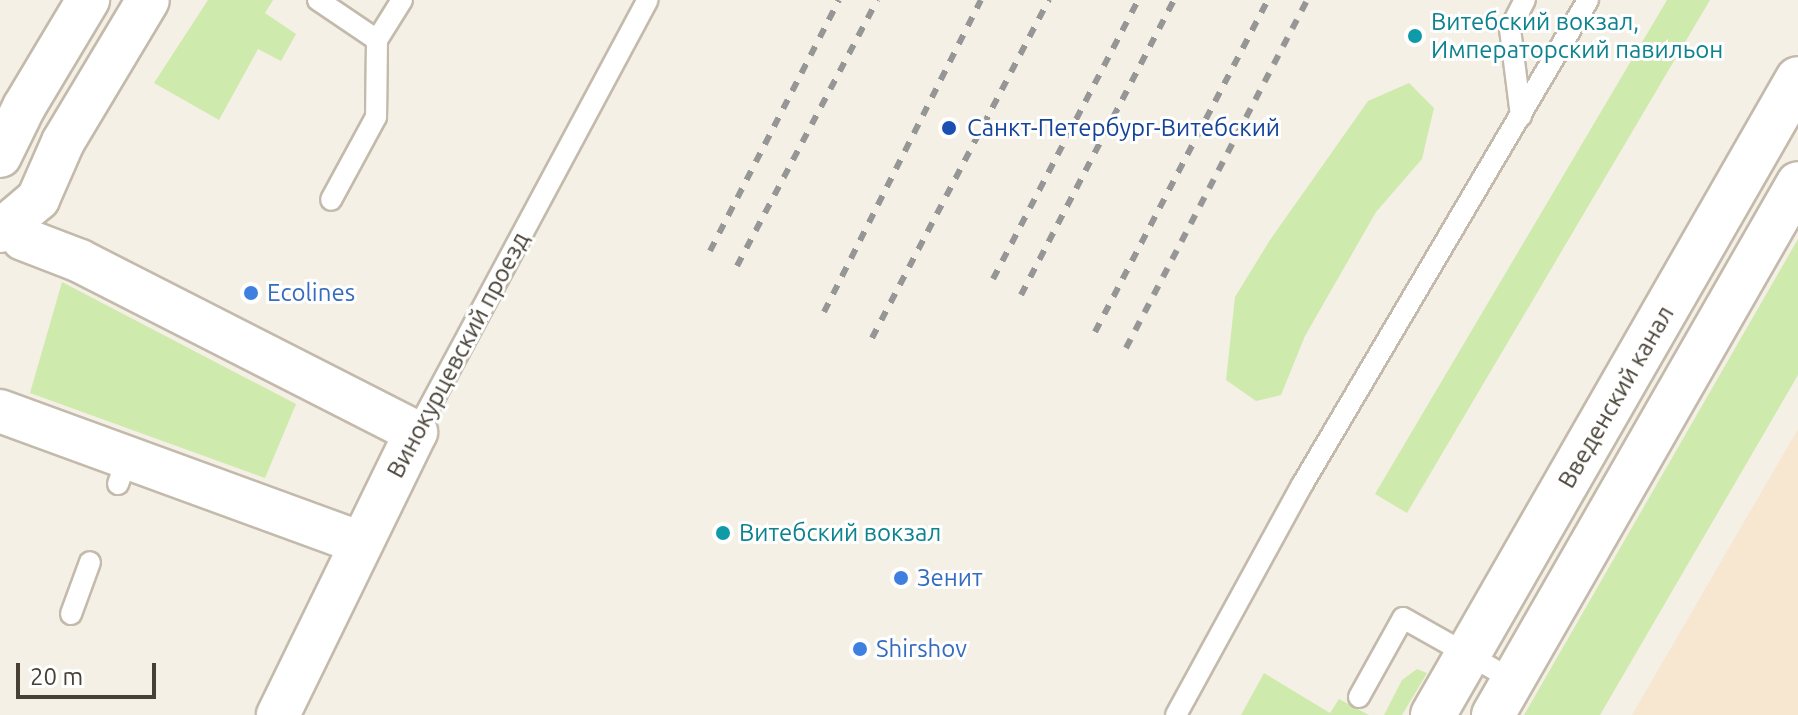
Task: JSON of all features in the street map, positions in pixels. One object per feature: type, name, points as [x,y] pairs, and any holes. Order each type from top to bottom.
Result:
[{"type":"street","points":[[2,147],[88,0]]},
{"type":"street","points":[[148,0],[63,142],[38,199],[8,235],[80,261],[416,432]]},
{"type":"street","name":"Введенский канал","points":[[1433,715],[1798,79]]},
{"type":"street","points":[[1503,698],[1798,183]]},
{"type":"street","points":[[0,411],[123,470],[360,543]]},
{"type":"street","name":"Винокурцевский проезд","points":[[278,715],[416,432]]},
{"type":"lane","points":[[318,0],[377,40]]},
{"type":"lane","points":[[331,200],[376,117],[377,40],[402,0]]},
{"type":"lane","name":"Винокурцевский проезд","points":[[416,432],[648,0]]},
{"type":"lane","points":[[1521,116],[1510,29],[1525,0]]},
{"type":"lane","points":[[1176,715],[1302,485],[1588,0]]},
{"type":"lane","points":[[71,614],[90,562]]},
{"type":"lane","points":[[1359,697],[1403,618],[1468,655],[1503,698]]},
{"type":"shaded area","points":[[1798,429],[1798,715],[1632,715]]},
{"type":"green space","points":[[208,0],[273,0],[265,13],[296,34],[281,61],[258,49],[219,120],[154,83]]},
{"type":"green space","points":[[1667,0],[1710,0],[1407,513],[1375,494]]},
{"type":"green space","points":[[1409,83],[1434,108],[1422,159],[1376,212],[1305,336],[1281,395],[1256,401],[1226,380],[1235,297],[1270,240],[1368,101]]},
{"type":"green space","points":[[1798,239],[1798,375],[1600,715],[1524,715]]},
{"type":"green space","points":[[62,282],[296,404],[265,478],[30,393]]},
{"type":"green space","points":[[1417,669],[1427,673],[1402,715],[1384,715],[1402,680]]},
{"type":"green space","points":[[1264,673],[1330,713],[1339,699],[1369,715],[1241,715]]},
{"type":"railway","points":[[710,251],[839,0]]},
{"type":"railway","points":[[737,266],[877,0]]},
{"type":"railway","points":[[824,312],[981,0]]},
{"type":"railway","points":[[872,338],[1049,0]]},
{"type":"railway","points":[[993,279],[1138,0]]},
{"type":"railway","points":[[1021,295],[1174,0]]},
{"type":"railway","points":[[1095,332],[1268,0]]},
{"type":"railway","points":[[1126,348],[1307,0]]},
{"type":"place","name":"Витебский вокзал, Императорский павильон","points":[[1415,36]]},
{"type":"place","name":"Санкт-Петербург-Витебский","points":[[949,128]]},
{"type":"place","name":"Ecolines","points":[[251,293]]},
{"type":"place","name":"Витебский вокзал","points":[[723,533]]},
{"type":"place","name":"Зенит","points":[[901,578]]},
{"type":"place","name":"Shirshov","points":[[860,649]]}]
